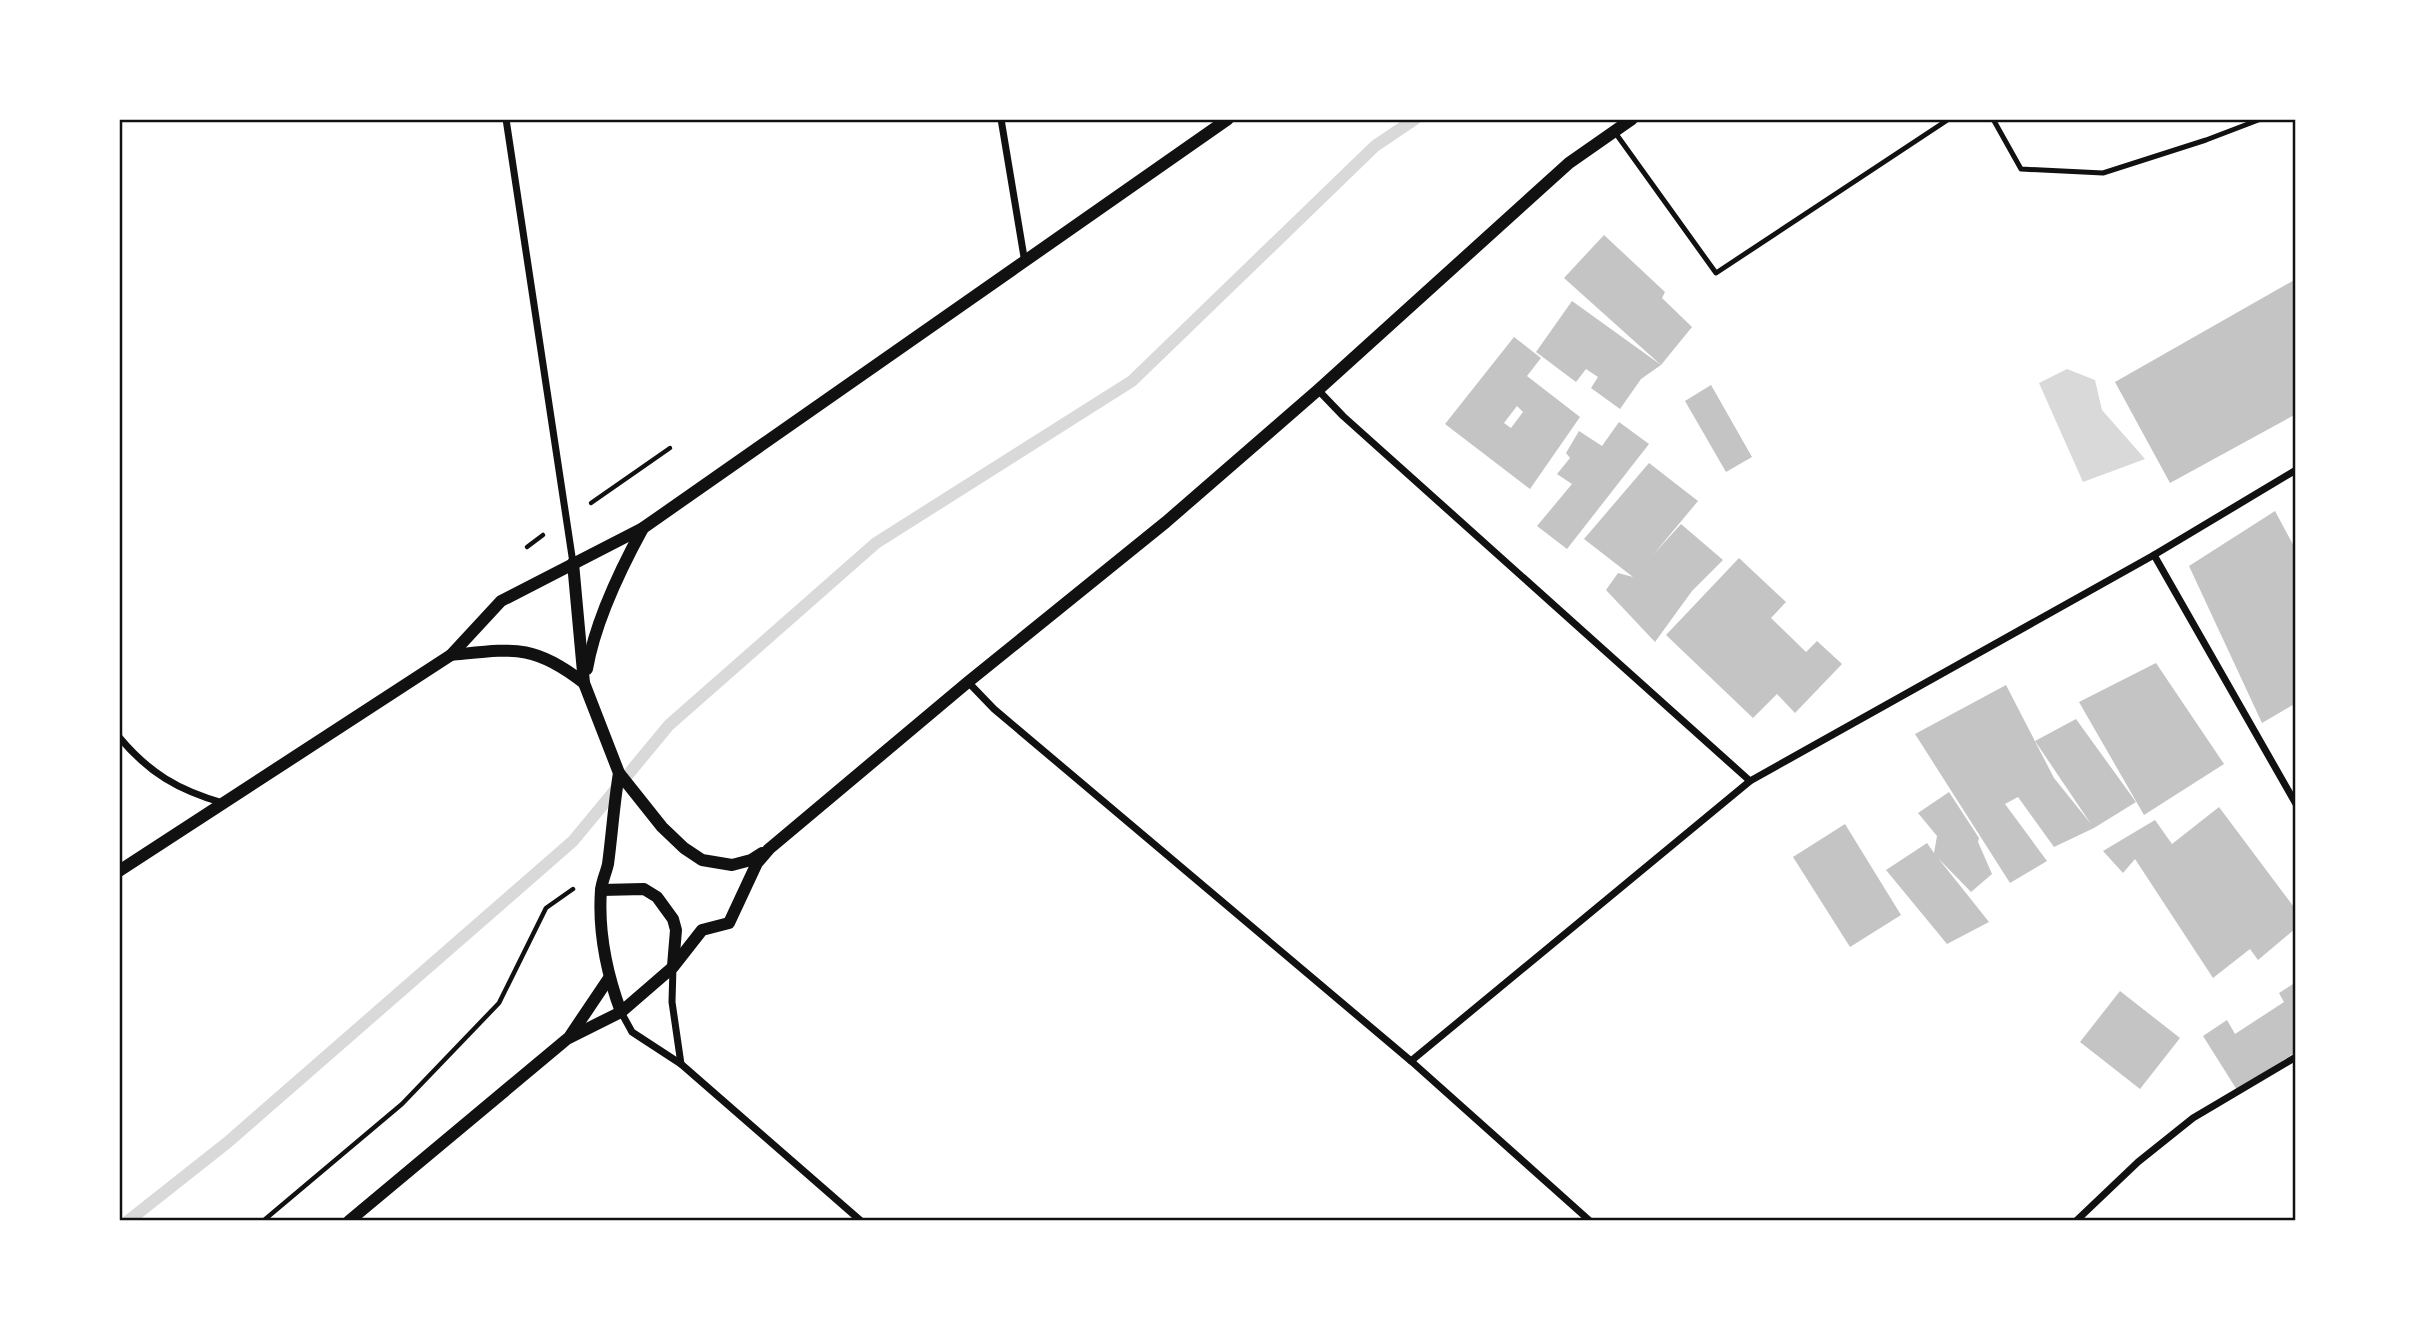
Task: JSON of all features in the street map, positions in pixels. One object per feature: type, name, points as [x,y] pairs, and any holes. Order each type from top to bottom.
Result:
[{"type":"street","points":[[506,119],[568,518],[584,683],[619,773],[662,827],[684,848],[702,860],[732,865],[751,860],[769,849],[968,682],[1166,522],[1318,390],[1569,163],[1632,119]]},
{"type":"street","points":[[1002,119],[1025,263]]},
{"type":"street","points":[[119,871],[451,655],[501,601],[643,528],[1228,119]]},
{"type":"street","points":[[1318,390],[1343,416],[1750,781]]},
{"type":"street","points":[[1411,1061],[1750,781],[2154,555],[2296,470]]},
{"type":"street","points":[[584,683],[590,652],[620,571],[643,528]]},
{"type":"street","points":[[2154,555],[2296,804]]},
{"type":"street","points":[[451,655],[501,650],[531,652],[557,663],[584,683]]},
{"type":"street","points":[[968,682],[993,709],[1411,1061],[1590,1221]]},
{"type":"street","points":[[119,737],[137,759],[169,783],[223,803]]},
{"type":"street","points":[[619,773],[607,866],[601,890],[608,978],[621,1012],[632,1032],[681,1064],[861,1221]]},
{"type":"street","points":[[349,1221],[567,1039],[621,1012],[673,967],[702,930],[729,923],[757,863],[769,849]]},
{"type":"street","points":[[601,890],[644,889],[657,897],[673,919],[676,930],[671,1002],[681,1064]]},
{"type":"street","points":[[567,1039],[608,978]]},
{"type":"street","points":[[2076,1221],[2138,1162],[2193,1118],[2296,1057]]},
{"type":"lane","points":[[1614,130],[1716,274],[1949,119]]},
{"type":"lane","points":[[1993,119],[2021,169],[2103,173],[2261,119]]},
{"type":"path","points":[[527,547],[670,448]]},
{"type":"path","points":[[263,1221],[402,1104],[499,1003],[545,908],[576,887]]},
{"type":"shaded area","points":[[2067,369],[2095,380],[2102,410],[2145,459],[2083,482],[2039,383]]},
{"type":"building","points":[[1604,235],[1665,292],[1662,298],[1692,327],[1661,365],[1564,278]]},
{"type":"building","points":[[2296,279],[2296,414],[2170,483],[2115,382]]},
{"type":"building","points":[[1572,301],[1661,365],[1641,379],[1620,409],[1591,388],[1598,377],[1586,369],[1576,382],[1536,352]]},
{"type":"building","points":[[1514,337],[1541,358],[1527,376],[1580,417],[1530,489],[1445,424]],"holes":[[[1517,406],[1523,412],[1511,428],[1504,423]]]},
{"type":"building","points":[[1711,385],[1752,457],[1726,472],[1685,401]]},
{"type":"building","points":[[1619,422],[1649,444],[1567,549],[1537,526],[1572,484],[1557,474],[1570,458],[1566,453],[1579,431],[1602,446]]},
{"type":"building","points":[[1649,463],[1698,501],[1653,555],[1681,524],[1723,560],[1692,591],[1655,642],[1606,590],[1618,573],[1633,577],[1584,539]]},
{"type":"building","points":[[2275,511],[2296,550],[2296,703],[2262,723],[2189,566]]},
{"type":"building","points":[[1739,558],[1786,602],[1771,618],[1806,652],[1817,641],[1842,664],[1795,713],[1777,694],[1753,718],[1666,635]]},
{"type":"building","points":[[2156,663],[2224,764],[2144,815],[2079,702]]},
{"type":"building","points":[[2006,685],[2054,778],[2091,824],[2035,741],[2076,719],[2136,802],[2094,828],[2054,847],[2018,797],[2005,804],[2047,861],[2010,883],[1915,734]]},
{"type":"building","points":[[1949,792],[1979,838],[1978,842],[1992,874],[1971,892],[1938,858],[1989,922],[1947,944],[1886,870],[1927,843],[1934,853],[1937,836],[1918,813]]},
{"type":"building","points":[[2219,807],[2296,910],[2296,928],[2258,960],[2250,949],[2213,978],[2135,859],[2123,873],[2103,851],[2155,820],[2172,844]]},
{"type":"building","points":[[1845,824],[1901,915],[1850,947],[1793,857]]},
{"type":"building","points":[[2296,982],[2296,1052],[2237,1090],[2203,1036],[2227,1020],[2235,1034],[2284,1002],[2279,993]]},
{"type":"building","points":[[2120,991],[2180,1038],[2140,1089],[2080,1042]]},
{"type":"waterway","points":[[128,1221],[228,1142],[573,841],[669,725],[876,543],[1132,381],[1375,146],[1415,119]]}]
